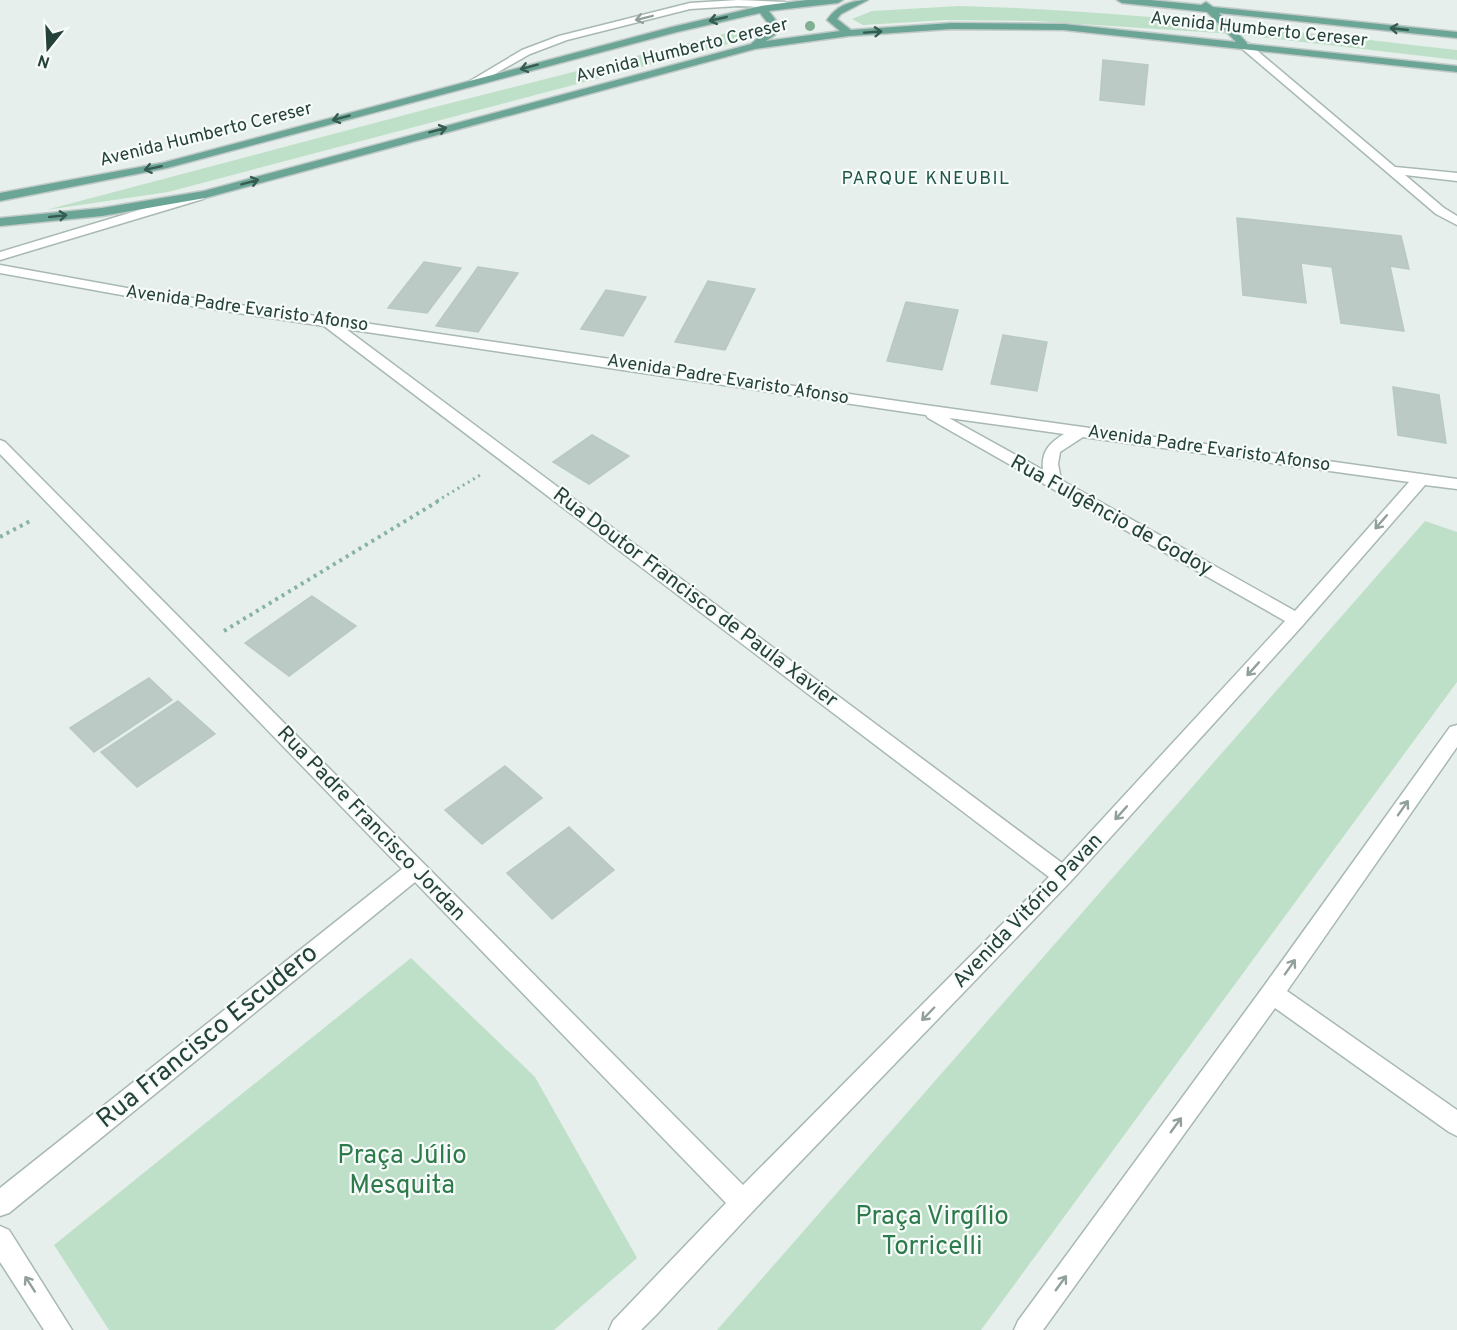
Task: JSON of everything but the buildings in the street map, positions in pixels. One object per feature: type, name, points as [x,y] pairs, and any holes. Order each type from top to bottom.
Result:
[{"type":"main road","name":"Avenida Humberto Cereser","points":[[0,197],[163,166],[676,28],[785,5],[838,0]]},
{"type":"main road","points":[[849,33],[832,20],[837,12],[863,0]]},
{"type":"main road","name":"Avenida Humberto Cereser","points":[[1122,0],[1457,35]]},
{"type":"main road","points":[[1200,0],[1245,45]]},
{"type":"main road","points":[[754,46],[771,33],[775,26],[762,9]]},
{"type":"main road","name":"Avenida Humberto Cereser","points":[[0,222],[102,212],[205,194],[754,46],[849,33],[951,26],[1031,26],[1128,32],[1457,69]]},
{"type":"street","points":[[475,81],[526,52],[563,38],[690,6],[738,3],[785,5]]},
{"type":"street","points":[[1245,45],[1440,211],[1457,220]]},
{"type":"street","points":[[1392,170],[1457,177]]},
{"type":"street","points":[[0,256],[205,194]]},
{"type":"street","name":"Avenida Padre Evaristo Afonso","points":[[0,269],[138,294],[925,410],[1457,484]]},
{"type":"street","name":"Rua Doutor Francisco de Paula Xavier","points":[[326,321],[1064,876]]},
{"type":"street","name":"Rua Fulgêncio de Godoy","points":[[925,410],[1297,620]]},
{"type":"street","points":[[1054,484],[1048,463],[1052,451],[1060,442],[1082,432]]},
{"type":"street","name":"Rua Padre Francisco Jordan","points":[[0,445],[743,1203]]},
{"type":"street","name":"Avenida Vitório Pavan","points":[[622,1330],[743,1203],[1064,876],[1297,620],[1382,520],[1421,479]]},
{"type":"street","points":[[1027,1330],[1272,993],[1457,732]]},
{"type":"street","name":"Rua Francisco Escudero","points":[[0,1204],[415,870]]},
{"type":"street","points":[[1272,993],[1457,1124]]},
{"type":"street","points":[[0,1239],[59,1330]]},
{"type":"path","points":[[198,647],[508,458]]},
{"type":"green space","points":[[959,6],[1084,12],[1271,29],[1457,50],[1457,60],[1233,34],[1035,21],[946,20],[863,25],[852,19],[872,11]]},
{"type":"green space","points":[[743,29],[758,31],[755,37],[168,192],[46,210],[435,107]]},
{"type":"green space","name":"Praça Virgílio Torricelli","points":[[1425,521],[1457,532],[1457,682],[981,1330],[717,1330]]},
{"type":"green space","name":"Praça Júlio Mesquita","points":[[411,958],[535,1077],[637,1258],[554,1330],[109,1330],[54,1245]]},
{"type":"district","name":"PARQUE KNEUBIL","points":[[926,179]]}]
